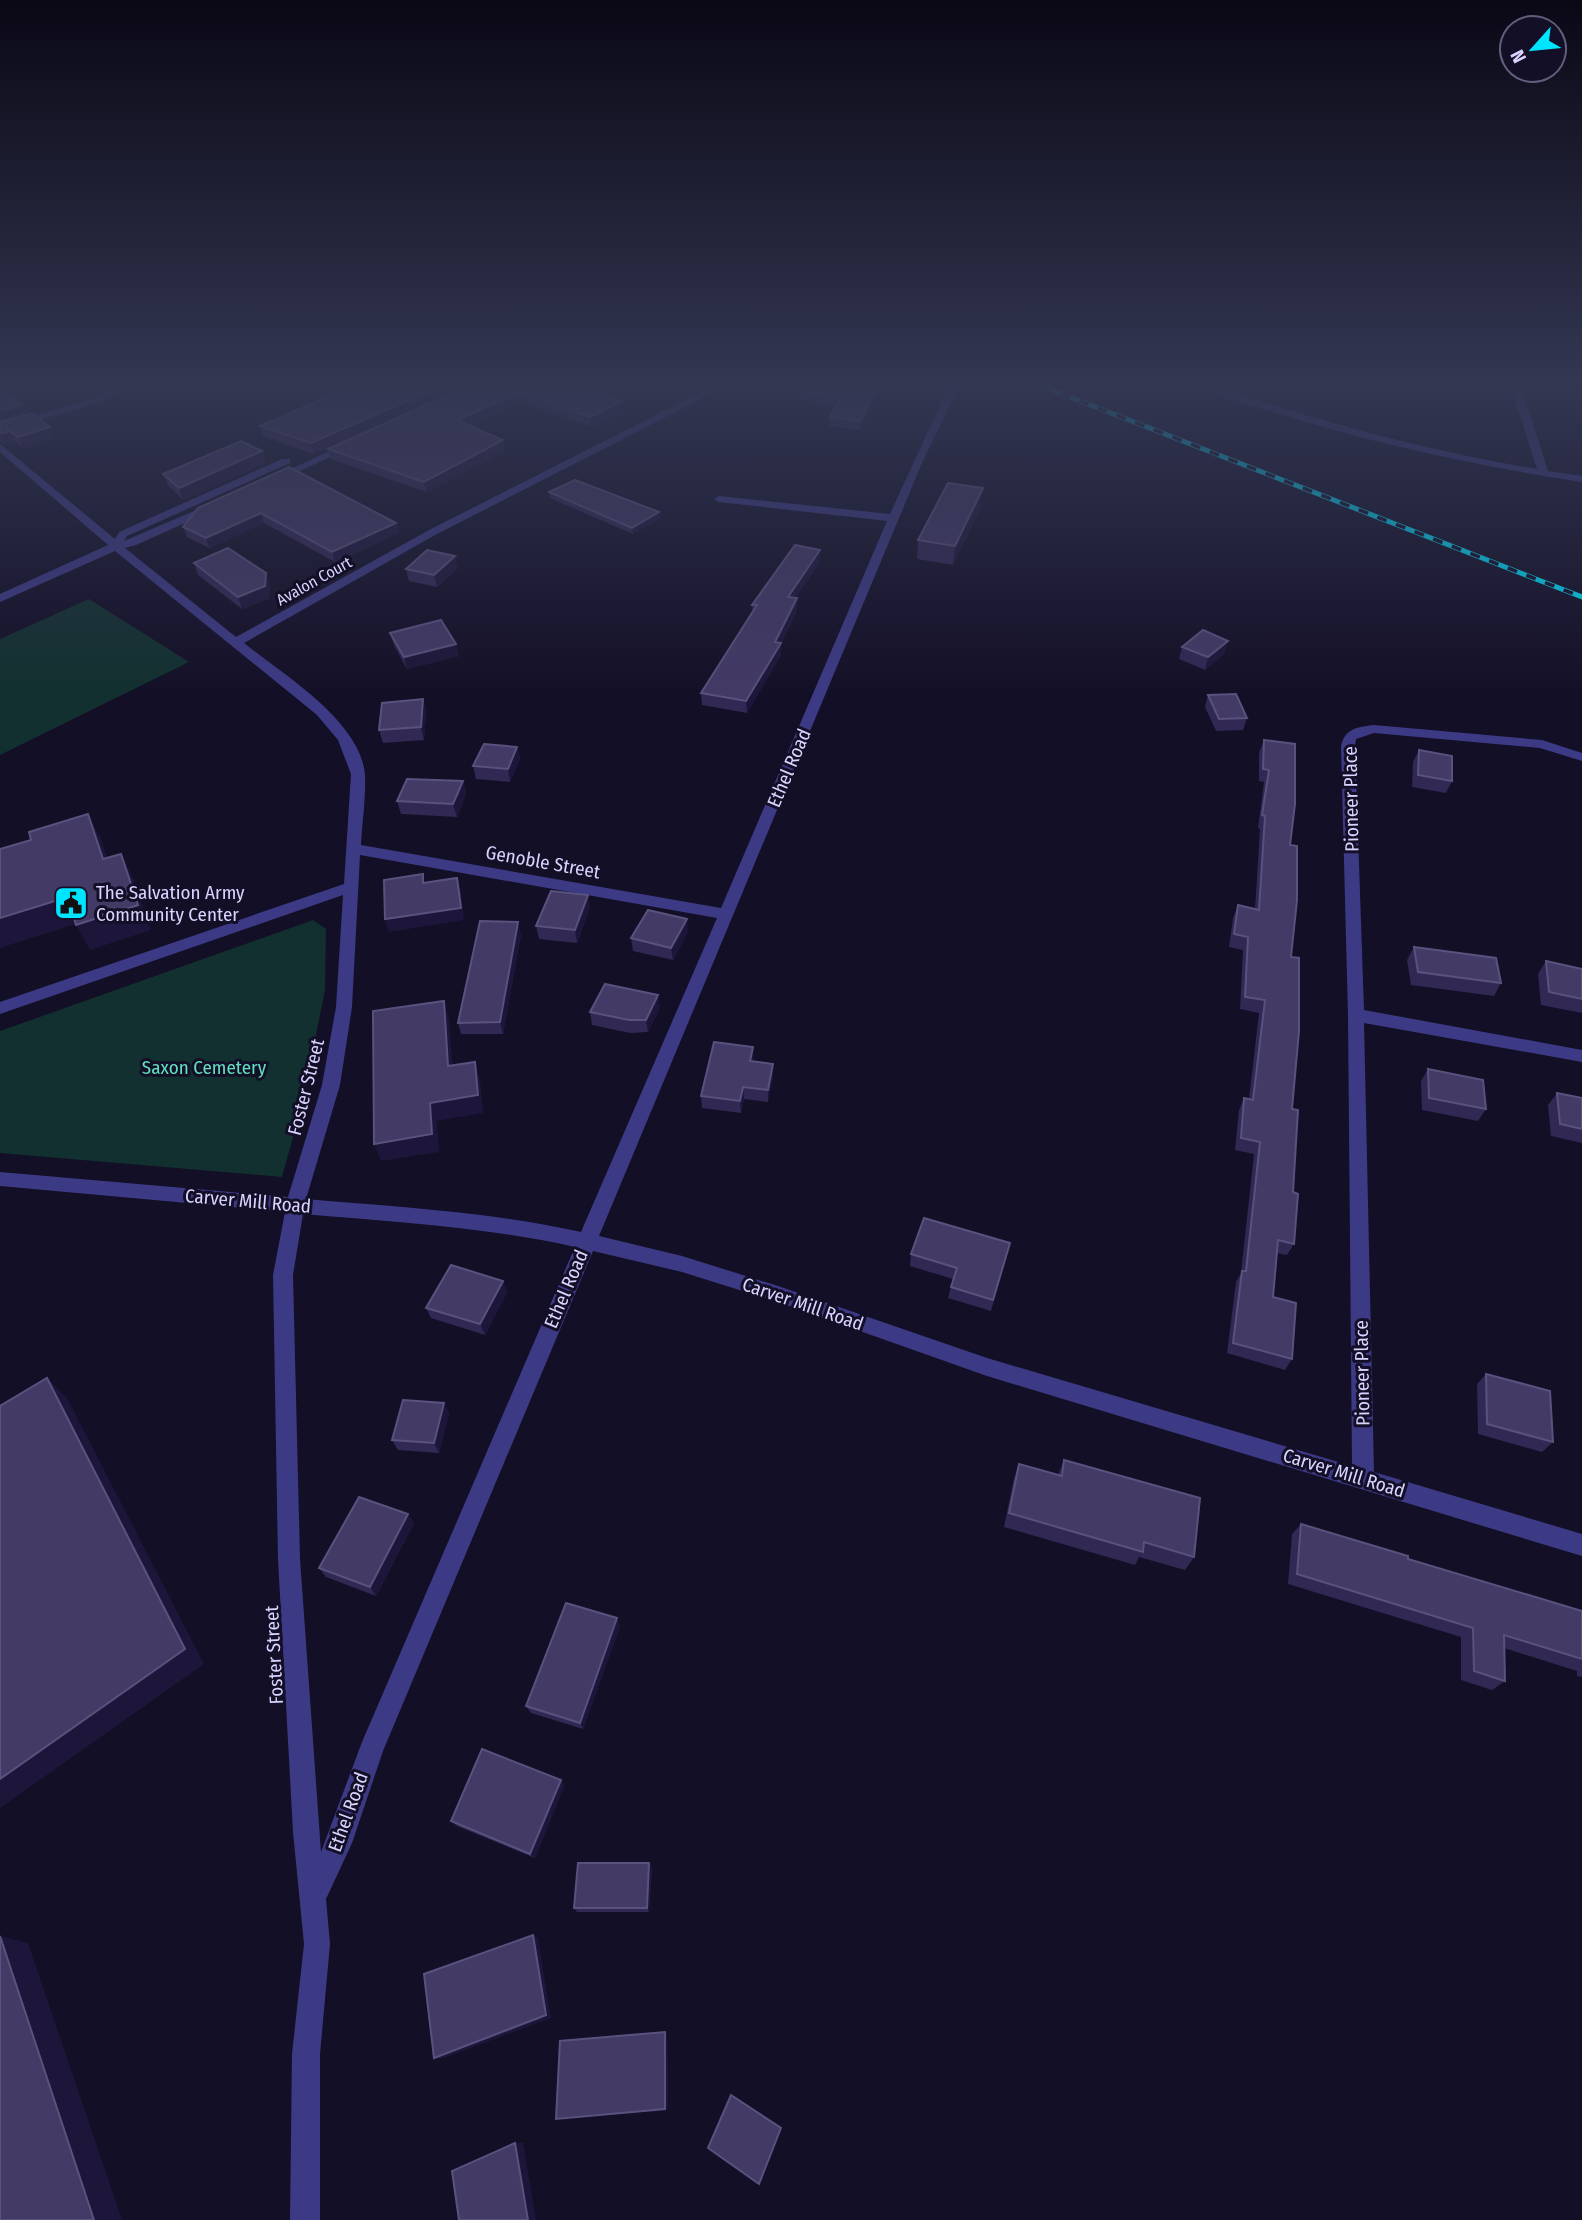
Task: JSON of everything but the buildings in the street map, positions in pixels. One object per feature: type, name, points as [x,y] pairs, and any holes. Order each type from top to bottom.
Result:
[{"type":"street","name":"Foster Street","points":[[50,490],[322,712],[340,730],[352,750],[358,774],[344,1007],[339,1045],[331,1085],[295,1206],[283,1275],[289,1546],[306,1832],[313,1898]]},
{"type":"street","points":[[116,546],[123,534],[221,490]]},
{"type":"street","points":[[0,598],[250,490]]},
{"type":"street","name":"Avalon Court","points":[[236,642],[433,532],[516,490]]},
{"type":"street","name":"Ethel Road","points":[[313,1898],[339,1843],[371,1751],[586,1241],[907,490]]},
{"type":"street","points":[[719,499],[894,518]]},
{"type":"street","name":"Pioneer Place","points":[[1363,1479],[1350,737],[1359,731],[1374,729],[1527,742],[1558,748],[1582,757]]},
{"type":"street","name":"Genoble Street","points":[[354,849],[726,914]]},
{"type":"street","points":[[0,1008],[352,887]]},
{"type":"street","points":[[1356,1015],[1582,1056]]},
{"type":"street","name":"Carver Mill Road","points":[[0,1179],[453,1220],[541,1231],[586,1241],[682,1264],[766,1290],[987,1367],[1582,1545]]},
{"type":"street","points":[[305,2220],[306,2054],[317,1944],[313,1898]]},
{"type":"green space","points":[[89,599],[189,662],[0,755],[0,639]]},
{"type":"green space","name":"Saxon Cemetery","points":[[313,920],[326,929],[325,990],[302,1105],[282,1177],[0,1153],[0,1031]]},
{"type":"railway","points":[[1307,490],[1582,597]]},
{"type":"place","name":"The Salvation Army Community Center","points":[[71,903]]}]
